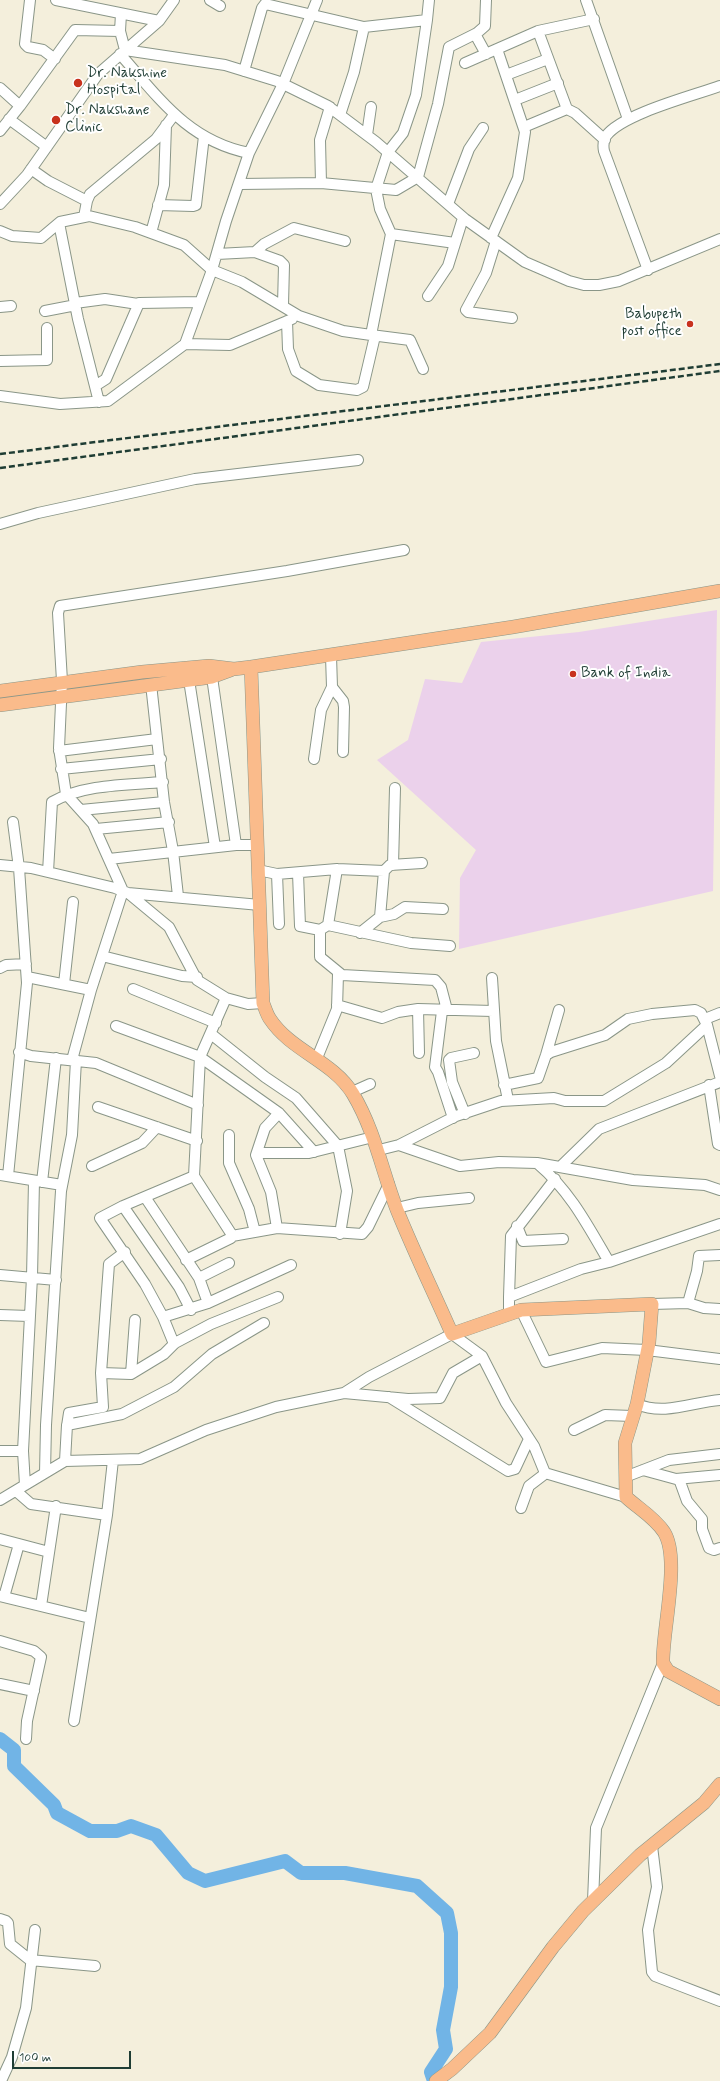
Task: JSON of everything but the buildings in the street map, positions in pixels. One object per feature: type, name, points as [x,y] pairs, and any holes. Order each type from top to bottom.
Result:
[{"type":"main road","points":[[0,705],[212,677],[234,669],[331,656],[720,591]]},
{"type":"main road","points":[[0,690],[209,666],[234,669]]},
{"type":"main road","points":[[251,667],[263,1003],[270,1020],[288,1038],[341,1077],[362,1109],[379,1150],[397,1208],[452,1334],[515,1312],[652,1304],[647,1350],[635,1410],[625,1443],[626,1497],[649,1514],[664,1532],[670,1547],[668,1612],[663,1663],[668,1671],[720,1699]]},
{"type":"main road","points":[[436,2081],[452,2069],[490,2033],[553,1947],[593,1901],[652,1846],[704,1803],[719,1788]]},
{"type":"street","points":[[30,0],[25,44],[28,47],[43,50],[55,59]]},
{"type":"street","points":[[56,0],[159,21]]},
{"type":"street","points":[[210,0],[220,6]]},
{"type":"street","points":[[0,396],[60,404],[99,402],[112,399],[185,344],[212,270],[226,221],[240,184],[249,153],[283,84],[317,0]]},
{"type":"street","points":[[287,321],[288,349],[295,368],[316,384],[322,386],[357,390],[363,387],[391,234],[380,209],[376,189],[388,152],[403,133],[416,95],[427,20],[428,0]]},
{"type":"street","points":[[240,184],[321,183],[397,190],[418,177],[438,104],[449,47],[480,31],[486,22],[486,0]]},
{"type":"street","points":[[586,0],[594,19],[628,119]]},
{"type":"street","points":[[0,204],[31,169],[98,74],[159,21],[172,1]]},
{"type":"street","points":[[244,71],[264,6],[268,4],[364,27],[427,20]]},
{"type":"street","points":[[121,14],[120,31],[123,52],[174,115],[186,125],[204,136],[231,149],[249,153]]},
{"type":"street","points":[[465,63],[538,31],[594,19]]},
{"type":"street","points":[[340,115],[354,72],[364,27]]},
{"type":"street","points":[[0,131],[55,59],[75,30],[120,31]]},
{"type":"street","points":[[538,31],[567,109],[575,113],[604,140]]},
{"type":"street","points":[[475,34],[486,54]]},
{"type":"street","points":[[497,49],[524,127],[525,134],[518,178],[494,239],[486,273],[466,310],[468,312],[512,318]]},
{"type":"street","points":[[123,52],[225,65],[283,84],[330,107],[418,177],[463,218],[525,262],[568,281],[584,285],[599,286],[619,281],[715,244],[720,239]]},
{"type":"street","points":[[506,75],[548,59]]},
{"type":"street","points":[[515,100],[558,83]]},
{"type":"street","points":[[648,270],[604,151],[604,140],[611,131],[628,119],[720,86]]},
{"type":"street","points":[[0,88],[20,106]]},
{"type":"street","points":[[321,183],[320,140],[330,107]]},
{"type":"street","points":[[367,136],[371,107]]},
{"type":"street","points":[[524,127],[567,109]]},
{"type":"street","points":[[84,217],[90,194],[156,139],[174,115]]},
{"type":"street","points":[[9,119],[47,146]]},
{"type":"street","points":[[151,233],[164,185],[166,125]]},
{"type":"street","points":[[448,204],[469,149],[483,128]]},
{"type":"street","points":[[158,205],[193,206],[196,204],[204,136]]},
{"type":"street","points":[[31,169],[48,181],[87,201]]},
{"type":"street","points":[[0,231],[12,236],[41,238],[59,223],[89,216],[135,227],[184,245],[212,270],[242,282],[300,316],[342,331],[410,340],[423,369]]},
{"type":"street","points":[[428,296],[446,270],[463,218]]},
{"type":"street","points":[[59,223],[75,304],[99,402]]},
{"type":"street","points":[[255,252],[264,244],[294,228],[344,241]]},
{"type":"street","points":[[391,234],[455,243]]},
{"type":"street","points":[[217,254],[255,252],[280,260],[284,265],[283,305]]},
{"type":"street","points":[[45,311],[75,304],[107,300],[138,304],[143,302],[200,302]]},
{"type":"street","points":[[95,386],[106,379],[138,304]]},
{"type":"street","points":[[0,307],[11,306]]},
{"type":"street","points":[[185,344],[230,346],[300,316]]},
{"type":"street","points":[[0,361],[47,360],[47,328]]},
{"type":"street","points":[[0,524],[38,513],[195,479],[358,460]]},
{"type":"street","points":[[45,1473],[46,1425],[62,1185],[72,1135],[74,1060],[91,990],[125,892],[96,829],[66,794],[59,751],[62,682],[59,609],[63,604],[287,571],[404,550]]},
{"type":"street","points":[[314,760],[320,710],[332,687],[331,656]]},
{"type":"street","points":[[212,677],[236,844]]},
{"type":"street","points":[[189,680],[215,847]]},
{"type":"street","points":[[151,684],[161,759],[164,802],[174,851],[178,896]]},
{"type":"street","points":[[332,687],[343,701],[343,752]]},
{"type":"street","points":[[59,751],[158,739]]},
{"type":"street","points":[[61,769],[161,759]]},
{"type":"street","points":[[48,872],[51,804],[66,794],[98,788],[163,782]]},
{"type":"street","points":[[393,865],[395,788]]},
{"type":"street","points":[[81,810],[164,802]]},
{"type":"street","points":[[13,822],[19,868],[26,977],[19,1052],[4,1176],[62,1185]]},
{"type":"street","points":[[96,829],[168,822]]},
{"type":"street","points":[[109,859],[236,844],[258,845]]},
{"type":"street","points":[[380,917],[384,871],[390,865],[422,863]]},
{"type":"street","points":[[0,865],[31,868],[115,888],[125,892],[169,927],[197,977],[197,980],[226,998],[248,1004],[263,1003]]},
{"type":"street","points":[[258,870],[277,874],[337,869],[384,871]]},
{"type":"street","points":[[337,869],[324,928],[320,957],[338,974],[435,980],[441,987],[446,1010],[435,1067],[453,1118]]},
{"type":"street","points":[[298,873],[300,926],[324,928],[411,943],[450,946]]},
{"type":"street","points":[[277,874],[279,924]]},
{"type":"street","points":[[125,892],[260,905]]},
{"type":"street","points":[[64,984],[73,902]]},
{"type":"street","points":[[360,934],[380,917],[394,914],[405,907],[444,909]]},
{"type":"street","points":[[102,956],[182,976],[197,977]]},
{"type":"street","points":[[0,968],[6,965],[26,964]]},
{"type":"street","points":[[317,1058],[337,1005],[338,974]]},
{"type":"street","points":[[26,977],[91,990]]},
{"type":"street","points":[[492,978],[493,1011],[505,1100]]},
{"type":"street","points":[[133,989],[216,1022]]},
{"type":"street","points":[[226,998],[200,1057],[194,1176],[232,1233],[232,1236]]},
{"type":"street","points":[[337,1005],[382,1018],[398,1012],[418,1009],[460,1012],[493,1011]]},
{"type":"street","points":[[418,1009],[419,1053]]},
{"type":"street","points":[[504,1085],[536,1080],[546,1055],[559,1010]]},
{"type":"street","points":[[546,1055],[551,1052],[605,1035],[628,1019],[652,1014],[695,1010],[701,1013],[706,1022],[720,1076]]},
{"type":"street","points":[[379,1150],[399,1145],[453,1118],[505,1100],[554,1098],[565,1101],[604,1101],[666,1063],[706,1022],[720,1013]]},
{"type":"street","points":[[116,1026],[200,1057],[279,1113],[314,1152]]},
{"type":"street","points":[[211,1034],[265,1077],[296,1098],[338,1146],[347,1191],[340,1234]]},
{"type":"street","points":[[19,1052],[30,1056],[96,1063],[198,1105]]},
{"type":"street","points":[[465,1114],[452,1082],[449,1060],[450,1058],[474,1053]]},
{"type":"street","points":[[25,1485],[23,1451],[29,1316],[38,1182],[56,1058]]},
{"type":"street","points":[[560,1167],[599,1129],[720,1082]]},
{"type":"street","points":[[352,1092],[370,1084]]},
{"type":"street","points":[[709,1085],[718,1144],[720,1145]]},
{"type":"street","points":[[98,1107],[196,1141]]},
{"type":"street","points":[[277,1228],[272,1197],[257,1160],[257,1153],[265,1128],[279,1113]]},
{"type":"street","points":[[92,1166],[142,1143],[157,1127]]},
{"type":"street","points":[[229,1135],[229,1163],[249,1209],[256,1232]]},
{"type":"street","points":[[257,1153],[314,1152],[373,1137]]},
{"type":"street","points":[[399,1145],[460,1166],[503,1162],[537,1163],[633,1180],[705,1185],[720,1190]]},
{"type":"street","points":[[537,1163],[555,1179],[579,1210],[609,1262]]},
{"type":"street","points":[[174,1344],[163,1317],[125,1252],[100,1218],[194,1176]]},
{"type":"street","points":[[555,1179],[517,1226],[511,1236],[509,1297],[515,1312],[546,1362],[602,1348],[647,1350],[720,1359]]},
{"type":"street","points":[[186,1260],[232,1236],[277,1228],[357,1235],[365,1232],[390,1184]]},
{"type":"street","points":[[145,1197],[199,1278],[208,1303]]},
{"type":"street","points":[[397,1208],[418,1203],[469,1198]]},
{"type":"street","points":[[124,1206],[179,1287],[191,1310]]},
{"type":"street","points":[[509,1297],[581,1269],[609,1262],[720,1224]]},
{"type":"street","points":[[517,1226],[523,1241],[563,1239]]},
{"type":"street","points":[[65,1461],[69,1413],[103,1407],[101,1373],[109,1264],[125,1252]]},
{"type":"street","points":[[688,1303],[697,1271],[697,1258],[699,1256],[720,1255]]},
{"type":"street","points":[[199,1278],[229,1262]]},
{"type":"street","points":[[163,1317],[191,1310],[291,1265]]},
{"type":"street","points":[[0,1275],[56,1280]]},
{"type":"street","points":[[101,1373],[131,1374],[164,1354],[174,1344],[211,1324],[278,1297]]},
{"type":"street","points":[[652,1304],[688,1303],[704,1308],[720,1309]]},
{"type":"street","points":[[0,1315],[29,1316]]},
{"type":"street","points":[[131,1374],[134,1320]]},
{"type":"street","points":[[67,1426],[122,1414],[135,1408],[174,1387],[212,1354],[264,1323]]},
{"type":"street","points":[[344,1393],[369,1377],[452,1334],[482,1356],[507,1405],[529,1439],[546,1473],[626,1497]]},
{"type":"street","points":[[0,1500],[16,1492],[65,1461],[140,1460],[206,1430],[276,1407],[344,1393],[408,1399],[440,1398],[453,1373],[482,1356]]},
{"type":"street","points":[[389,1397],[508,1471],[515,1469],[529,1439]]},
{"type":"street","points":[[574,1430],[605,1415],[635,1410],[679,1408],[702,1401],[720,1400]]},
{"type":"street","points":[[0,1451],[23,1451]]},
{"type":"street","points":[[625,1477],[669,1460],[720,1454]]},
{"type":"street","points":[[74,1721],[107,1515],[113,1460]]},
{"type":"street","points":[[643,1470],[679,1479],[720,1476]]},
{"type":"street","points":[[521,1508],[529,1486],[546,1473]]},
{"type":"street","points":[[679,1479],[687,1501],[702,1519],[702,1529],[709,1548],[714,1550],[720,1548]]},
{"type":"street","points":[[16,1492],[28,1503],[56,1506],[107,1515]]},
{"type":"street","points":[[40,1606],[56,1506]]},
{"type":"street","points":[[0,1539],[49,1552]]},
{"type":"street","points":[[19,1544],[2,1596],[90,1618]]},
{"type":"street","points":[[0,1641],[39,1653],[40,1662],[28,1721],[26,1739]]},
{"type":"street","points":[[593,1901],[596,1828],[663,1663]]},
{"type":"street","points":[[0,1684],[34,1691]]},
{"type":"street","points":[[652,1846],[657,1887],[648,1930],[652,1972],[656,1976],[720,2001]]},
{"type":"street","points":[[0,1919],[6,1920],[8,1923],[8,1940],[10,1944],[30,1960],[95,1966]]},
{"type":"street","points":[[1,2081],[12,2057],[25,2014],[30,1960],[35,1930]]},
{"type":"shaded area","points":[[717,610],[713,891],[459,949],[460,878],[476,850],[377,760],[408,740],[425,679],[462,683],[481,642],[579,632]]},
{"type":"waterway","points":[[0,1739],[14,1750],[14,1766],[54,1805],[57,1813],[90,1831],[117,1831],[131,1826],[156,1835],[188,1873],[205,1881],[285,1861],[301,1873],[345,1873],[417,1886],[447,1913],[451,1933],[451,1987],[443,2030],[446,2049],[431,2072],[434,2081]]},
{"type":"railway","points":[[0,454],[720,364]]},
{"type":"railway","points":[[0,468],[720,371]]},
{"type":"place","name":"Dr. Nakshine Hospital","points":[[78,83]]},
{"type":"place","name":"Dr. Nakshane Clinic","points":[[56,120]]},
{"type":"place","name":"Babupeth post office","points":[[690,324]]},
{"type":"place","name":"Bank of India","points":[[573,674]]}]
